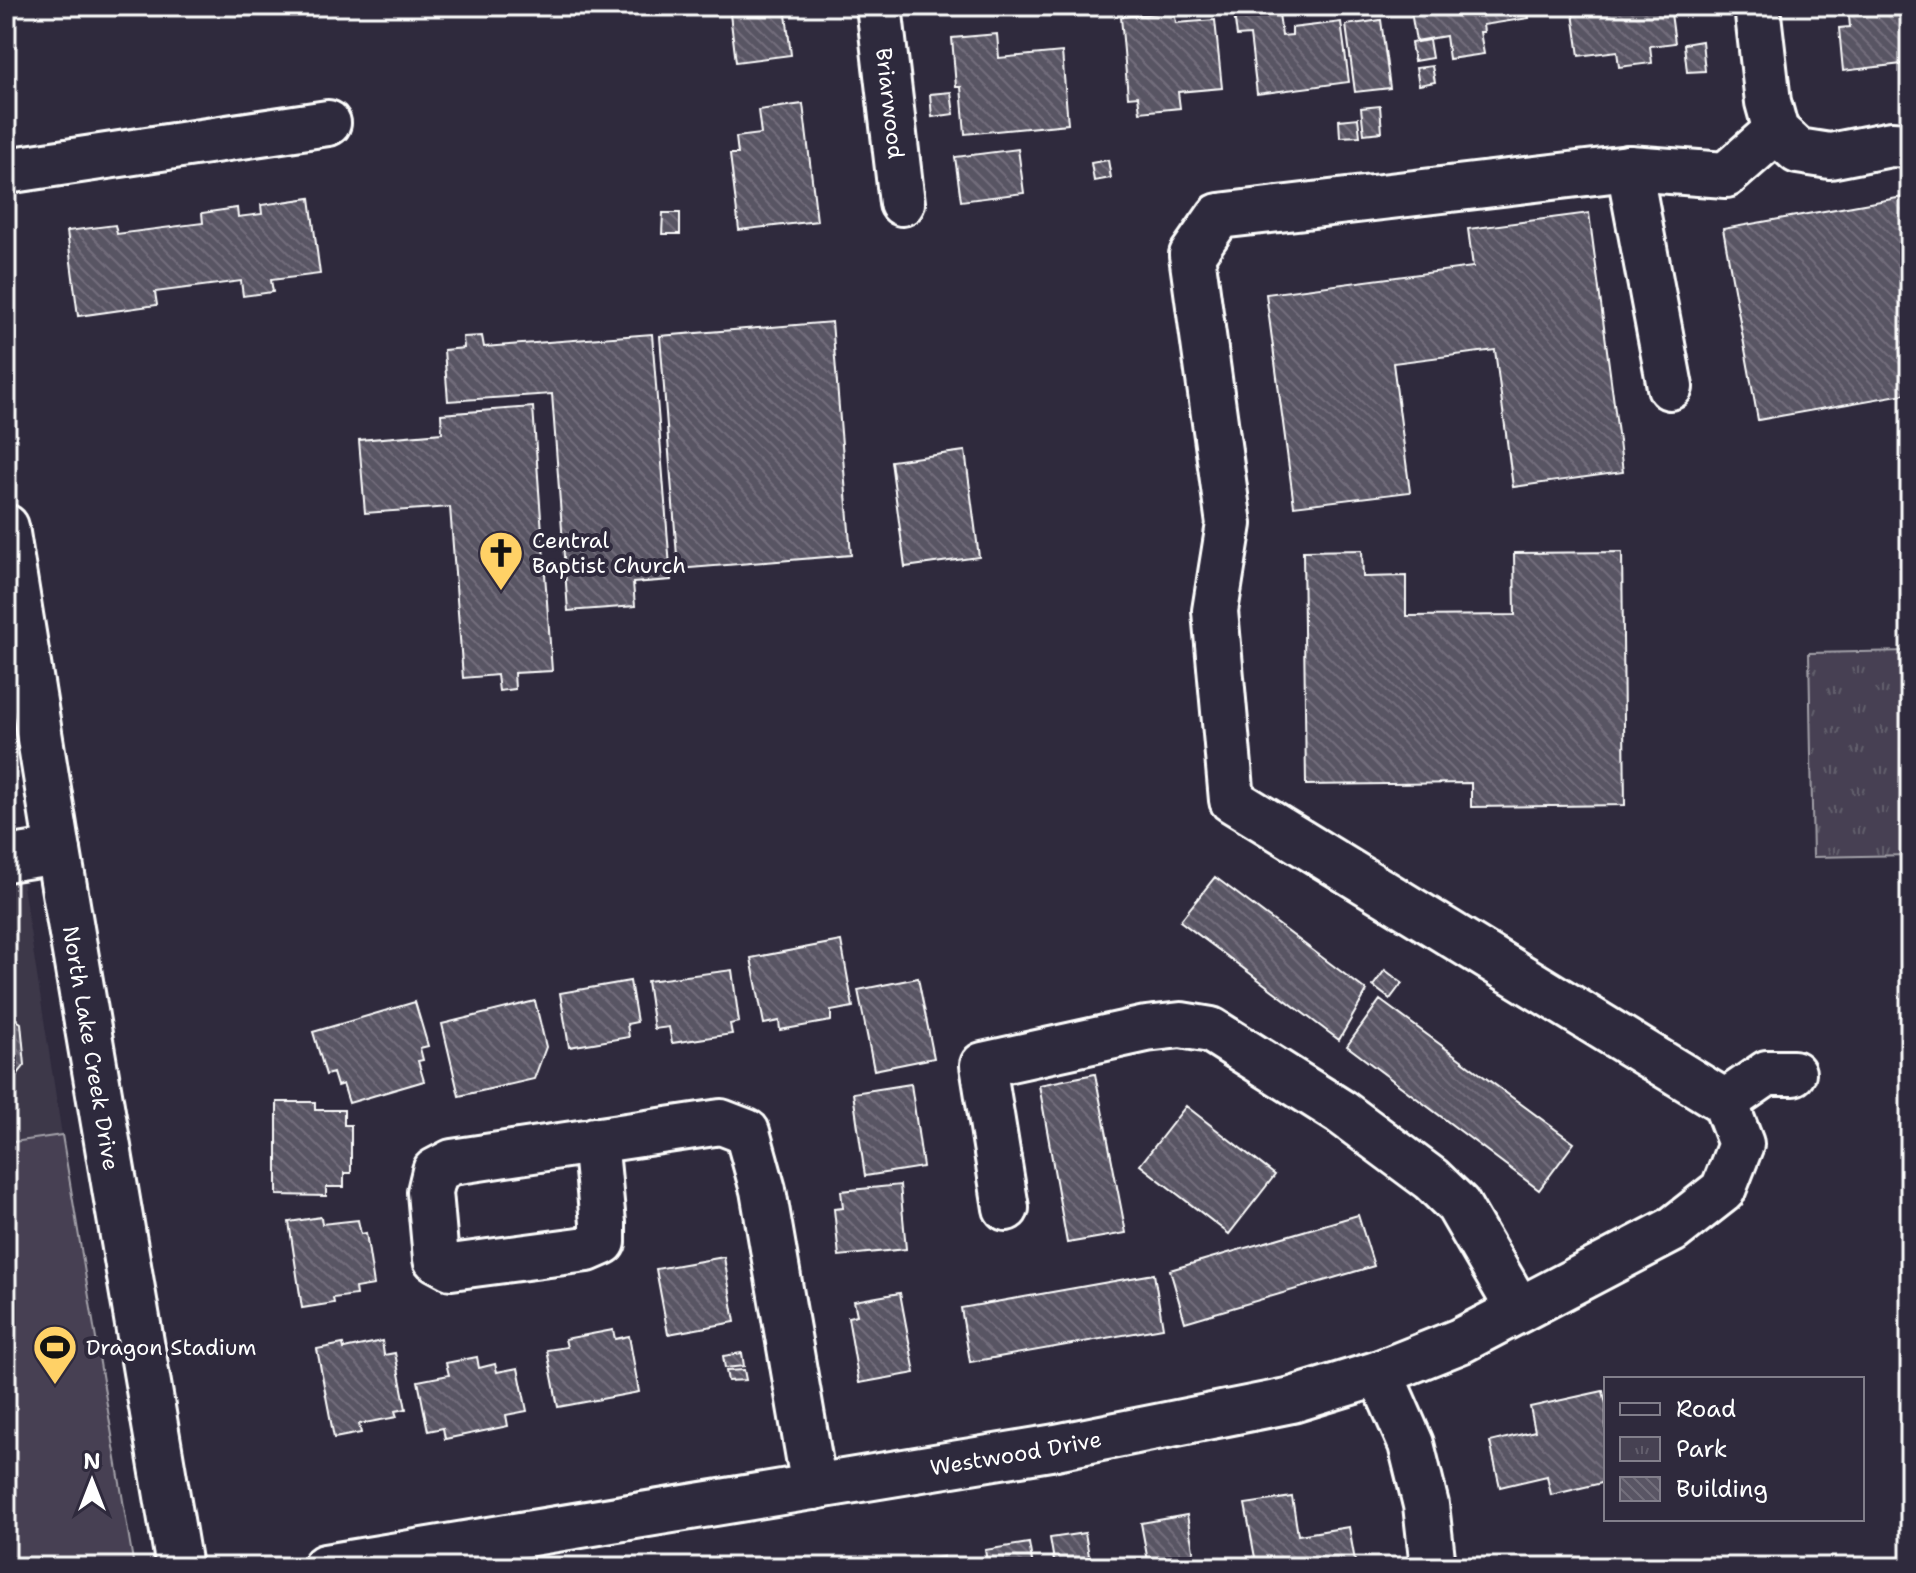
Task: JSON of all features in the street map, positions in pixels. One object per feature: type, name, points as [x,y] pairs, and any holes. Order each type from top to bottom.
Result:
[{"type":"street","name":"Briarwood","points":[[879,6],[902,203]]},
{"type":"street","points":[[1757,6],[1772,116],[1798,151],[1830,156],[1891,144],[1910,145]]},
{"type":"street","points":[[1772,116],[1726,175],[1629,168],[1219,216],[1192,255],[1229,524],[1215,611],[1232,800],[1725,1102],[1767,1073],[1793,1073]]},
{"type":"street","points":[[6,171],[328,123]]},
{"type":"street","points":[[1629,168],[1670,387]]},
{"type":"street","name":"North Lake Creek Drive","points":[[6,527],[179,1567]]},
{"type":"street","points":[[6,859],[58,851]]},
{"type":"street","points":[[1006,1208],[983,1065],[1146,1029],[1181,1025],[1211,1030],[1341,1112],[1431,1179],[1458,1205],[1519,1310]]},
{"type":"street","name":"Westwood Drive","points":[[325,1567],[1056,1447],[1277,1403],[1380,1373],[1460,1341],[1672,1230],[1723,1190],[1741,1144],[1725,1102]]},
{"type":"street","points":[[595,1140],[721,1122],[747,1132],[763,1190],[814,1487]]},
{"type":"street","points":[[1380,1373],[1411,1444],[1426,1505],[1433,1567]]},
{"type":"shaded area","name":"Dragon Stadium","points":[[6,777],[73,1205],[134,1567],[6,1567]]},
{"type":"green space","points":[[1910,651],[1910,855],[1813,857],[1809,653]]},
{"type":"green space","name":"Dragon Stadium","points":[[62,1135],[134,1567],[6,1567],[6,1143]]},
{"type":"building","points":[[729,6],[785,6],[791,55],[736,62]]},
{"type":"building","points":[[1233,6],[1278,6],[1282,36],[1292,35],[1292,28],[1341,22],[1349,82],[1257,94],[1250,35],[1237,36]]},
{"type":"building","points":[[1410,6],[1527,6],[1529,18],[1483,25],[1484,32],[1480,32],[1484,54],[1449,59],[1446,36],[1416,41]]},
{"type":"building","points":[[1572,6],[1670,6],[1675,43],[1650,46],[1652,63],[1619,67],[1617,51],[1579,56]]},
{"type":"building","points":[[1848,6],[1910,6],[1910,63],[1843,71],[1839,28],[1850,27]]},
{"type":"building","points":[[1174,11],[1176,23],[1215,20],[1222,88],[1178,92],[1180,108],[1140,112],[1138,96],[1128,97],[1121,17]]},
{"type":"building","points":[[1381,20],[1390,88],[1355,92],[1346,25]]},
{"type":"building","points":[[997,34],[999,58],[1062,52],[1068,124],[965,134],[961,87],[956,87],[952,38]]},
{"type":"building","points":[[1429,40],[1432,58],[1414,61],[1411,43]]},
{"type":"building","points":[[1702,41],[1705,71],[1687,72],[1684,44]]},
{"type":"building","points":[[1432,66],[1435,82],[1419,85],[1416,68]]},
{"type":"building","points":[[951,92],[954,114],[932,117],[930,94]]},
{"type":"building","points":[[803,104],[817,221],[739,230],[730,154],[738,154],[736,137],[761,134],[758,110]]},
{"type":"building","points":[[1380,106],[1382,132],[1364,134],[1361,108]]},
{"type":"building","points":[[1358,118],[1360,136],[1340,137],[1339,120]]},
{"type":"building","points":[[1018,149],[1024,193],[961,201],[955,157]]},
{"type":"building","points":[[1108,160],[1111,178],[1094,181],[1091,163]]},
{"type":"building","points":[[1909,196],[1910,393],[1758,420],[1723,229]]},
{"type":"building","points":[[310,198],[320,274],[271,280],[273,292],[243,296],[241,281],[155,292],[157,305],[78,316],[67,231],[115,225],[117,234],[203,223],[202,213],[237,208],[238,217],[262,214],[261,205]]},
{"type":"building","points":[[663,213],[680,213],[680,234],[662,234]]},
{"type":"building","points":[[1589,213],[1623,472],[1513,487],[1495,350],[1393,363],[1410,492],[1294,506],[1266,294],[1473,267],[1468,229]]},
{"type":"building","points":[[832,322],[851,555],[678,569],[660,336]]},
{"type":"building","points":[[652,334],[671,580],[633,583],[635,606],[568,611],[552,394],[448,401],[444,350],[464,348],[463,337],[482,336],[484,347]]},
{"type":"building","name":"Central Baptist Church","points":[[533,407],[552,671],[514,673],[515,689],[499,691],[497,675],[463,678],[450,507],[365,513],[359,440],[442,433],[441,414]]},
{"type":"building","points":[[965,451],[979,557],[905,567],[891,461]]},
{"type":"building","points":[[1362,550],[1363,577],[1406,576],[1406,616],[1515,615],[1514,553],[1622,552],[1625,805],[1471,807],[1471,783],[1306,785],[1303,551]]},
{"type":"building","points":[[1215,877],[1367,991],[1339,1040],[1180,921]]},
{"type":"building","points":[[841,941],[853,1007],[831,1011],[831,1021],[780,1030],[779,1021],[764,1024],[751,958]]},
{"type":"building","points":[[732,970],[739,1022],[730,1024],[732,1034],[672,1043],[669,1027],[654,1029],[647,981]]},
{"type":"building","points":[[1385,970],[1402,983],[1390,999],[1373,986]]},
{"type":"building","points":[[918,978],[934,1058],[874,1070],[858,990]]},
{"type":"building","points":[[630,981],[637,1022],[627,1024],[629,1037],[569,1047],[560,993]]},
{"type":"building","points":[[1380,1000],[1574,1143],[1539,1190],[1347,1046]]},
{"type":"building","points":[[535,1001],[546,1047],[534,1079],[459,1096],[442,1024]]},
{"type":"building","points":[[415,1002],[428,1046],[420,1048],[423,1060],[418,1061],[424,1081],[349,1103],[343,1084],[337,1086],[333,1073],[326,1075],[313,1032]]},
{"type":"building","points":[[6,1013],[21,1023],[25,1065],[14,1079],[6,1082]]},
{"type":"building","points":[[1095,1074],[1126,1233],[1067,1243],[1039,1085]]},
{"type":"building","points":[[911,1084],[923,1167],[865,1176],[853,1093]]},
{"type":"building","points":[[277,1102],[315,1102],[315,1110],[344,1110],[344,1125],[351,1125],[351,1173],[344,1173],[344,1187],[326,1187],[326,1196],[277,1195]]},
{"type":"building","points":[[1186,1106],[1275,1175],[1229,1234],[1140,1165]]},
{"type":"building","points":[[900,1185],[906,1249],[839,1256],[834,1209],[843,1208],[841,1191]]},
{"type":"building","points":[[1358,1215],[1374,1266],[1185,1322],[1170,1270]]},
{"type":"building","points":[[321,1217],[322,1224],[358,1220],[361,1234],[366,1233],[374,1285],[355,1288],[356,1295],[333,1298],[334,1303],[302,1308],[289,1222]]},
{"type":"building","points":[[724,1257],[735,1322],[668,1334],[656,1269]]},
{"type":"building","points":[[1154,1274],[1163,1328],[970,1362],[961,1308]]},
{"type":"building","points":[[900,1293],[915,1373],[859,1383],[848,1317],[857,1315],[854,1301]]},
{"type":"building","points":[[613,1330],[615,1339],[629,1336],[639,1392],[558,1407],[547,1350],[567,1347],[565,1339]]},
{"type":"building","points":[[382,1341],[384,1355],[395,1353],[406,1409],[395,1411],[397,1417],[359,1424],[361,1433],[334,1438],[317,1349],[343,1344],[344,1349]]},
{"type":"building","points":[[742,1353],[744,1366],[725,1368],[723,1356]]},
{"type":"building","points":[[477,1357],[479,1368],[495,1364],[497,1372],[518,1368],[527,1411],[506,1415],[508,1426],[445,1439],[443,1428],[428,1431],[418,1381],[449,1375],[446,1363]]},
{"type":"building","points":[[744,1370],[746,1380],[728,1381],[726,1371]]},
{"type":"building","points":[[1603,1391],[1604,1482],[1551,1495],[1547,1476],[1500,1487],[1490,1442],[1535,1431],[1530,1407]]},
{"type":"building","points":[[1292,1497],[1298,1535],[1349,1527],[1356,1567],[1242,1567],[1256,1563],[1245,1504]]},
{"type":"building","points":[[1187,1515],[1195,1561],[1220,1557],[1222,1567],[1149,1567],[1141,1523]]},
{"type":"building","points":[[1085,1533],[1091,1567],[1055,1567],[1050,1538]]},
{"type":"building","points":[[1029,1543],[1033,1567],[988,1567],[985,1550]]},
{"type":"building","points":[[943,1557],[944,1567],[887,1567],[887,1566]]},
{"type":"place","name":"Central Baptist Church","points":[[501,592]]},
{"type":"place","name":"Dragon Stadium","points":[[55,1386]]}]
